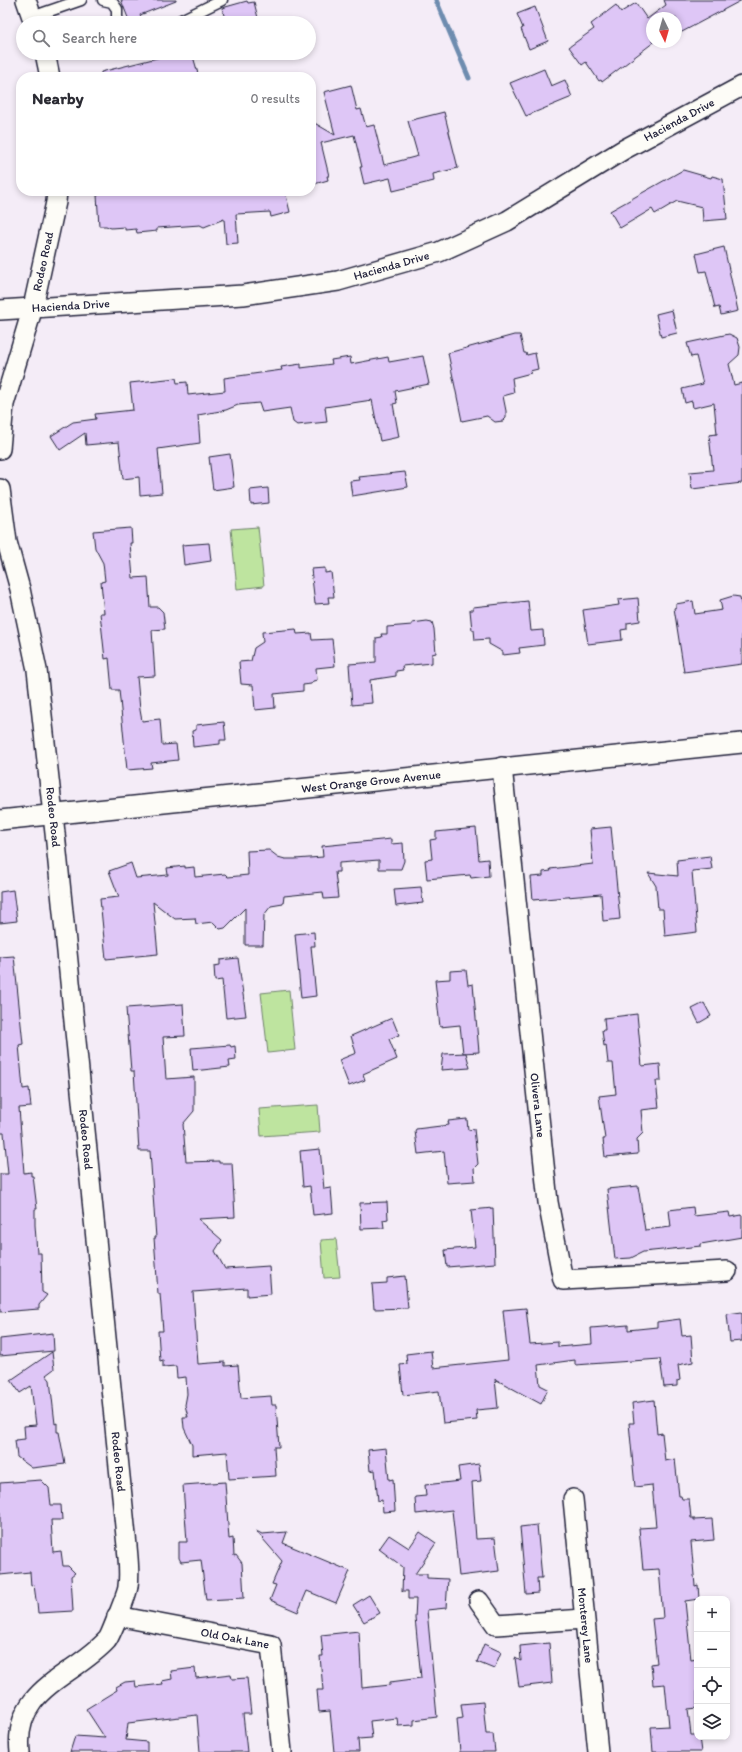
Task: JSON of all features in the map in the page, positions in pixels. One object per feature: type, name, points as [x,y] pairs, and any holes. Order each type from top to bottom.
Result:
[{"type":"street","points":[[49,60],[50,72]]},
{"type":"street","name":"Hacienda Drive","points":[[0,310],[243,295],[338,281],[439,252],[507,221],[623,150],[742,86]]},
{"type":"street","name":"Rodeo Road","points":[[0,449],[4,404],[33,307],[57,196]]},
{"type":"street","name":"Rodeo Road","points":[[0,489],[7,542],[20,589],[37,670],[127,1546],[128,1587],[108,1639],[42,1690],[24,1713],[18,1742],[20,1752]]},
{"type":"street","name":"West Orange Grove Avenue","points":[[0,820],[742,743]]},
{"type":"street","name":"Olivera Lane","points":[[502,767],[548,1202],[563,1280],[727,1270]]},
{"type":"street","name":"Monterey Lane","points":[[574,1499],[584,1619],[598,1752]]},
{"type":"street","points":[[478,1601],[496,1625],[584,1619]]},
{"type":"street","name":"Old Oak Lane","points":[[117,1616],[271,1645],[282,1752]]},
{"type":"lane","points":[[31,13],[81,0]]},
{"type":"lane","points":[[103,0],[112,2],[117,9],[117,16]]},
{"type":"lane","points":[[189,16],[222,0]]},
{"type":"green space","points":[[258,527],[264,586],[237,589],[231,529]]},
{"type":"green space","points":[[289,990],[295,1050],[268,1053],[261,993]]},
{"type":"green space","points":[[318,1105],[320,1132],[261,1136],[259,1109]]},
{"type":"green space","points":[[336,1239],[340,1277],[324,1278],[321,1240]]},
{"type":"building","points":[[121,0],[176,0],[140,16],[127,16]]},
{"type":"building","points":[[664,0],[742,0],[682,32],[682,12],[656,12],[666,5]]},
{"type":"building","points":[[247,1],[248,3],[254,2],[258,16],[224,16],[222,8]]},
{"type":"building","points":[[636,3],[646,18],[646,48],[602,82],[601,80],[599,81],[586,62],[582,65],[569,47],[594,29],[591,24],[616,5],[621,12]]},
{"type":"building","points":[[535,7],[548,41],[529,49],[517,14]]},
{"type":"building","points":[[149,60],[194,60],[198,72],[101,72]]},
{"type":"building","points":[[544,69],[551,86],[565,80],[572,97],[526,116],[510,83]]},
{"type":"building","points":[[351,85],[357,110],[361,109],[366,127],[374,125],[384,165],[418,156],[408,121],[444,112],[458,168],[433,174],[434,181],[393,191],[390,178],[364,184],[360,167],[362,167],[354,135],[321,143],[329,176],[327,176],[328,180],[316,184],[316,124],[335,135],[324,92]]},
{"type":"building","points":[[683,170],[711,178],[712,176],[723,179],[727,219],[703,221],[702,207],[677,201],[655,214],[652,209],[620,228],[610,211]]},
{"type":"building","points":[[97,196],[286,196],[290,212],[271,217],[270,212],[236,214],[238,243],[226,244],[224,219],[204,227],[200,225],[157,228],[157,231],[137,233],[136,229],[125,230],[125,227],[111,228],[99,226]]},
{"type":"building","points":[[724,247],[738,311],[721,315],[719,307],[715,308],[706,271],[700,272],[696,254]]},
{"type":"building","points":[[672,310],[677,333],[661,337],[656,314]]},
{"type":"building","points":[[729,334],[737,338],[740,347],[739,355],[729,364],[734,385],[742,383],[742,483],[692,489],[690,472],[713,470],[709,435],[717,434],[714,403],[693,408],[692,401],[685,403],[682,389],[703,384],[696,356],[691,357],[687,343]]},
{"type":"building","points":[[514,335],[520,335],[524,353],[527,355],[535,353],[538,369],[530,371],[531,373],[512,378],[514,393],[503,396],[506,418],[503,421],[495,422],[487,416],[462,421],[448,353]]},
{"type":"building","points":[[423,356],[429,384],[395,391],[397,403],[393,404],[399,437],[380,441],[372,400],[325,407],[327,422],[297,425],[293,422],[290,408],[262,412],[259,403],[238,405],[226,410],[198,415],[200,443],[158,449],[162,493],[140,495],[139,477],[123,479],[119,442],[86,445],[85,433],[60,450],[51,436],[73,422],[96,419],[95,414],[133,410],[130,383],[176,378],[177,383],[187,382],[188,395],[225,391],[224,378],[282,370],[281,367],[301,364],[301,368],[332,364],[331,360],[350,357],[351,364],[388,357],[389,362]]},
{"type":"building","points":[[230,454],[234,487],[213,490],[209,457]]},
{"type":"building","points":[[405,472],[408,487],[352,496],[350,481],[360,480],[359,477]]},
{"type":"building","points":[[268,488],[269,503],[251,505],[250,490]]},
{"type":"building","points":[[131,528],[132,543],[130,543],[133,578],[148,577],[150,607],[158,607],[163,612],[165,629],[152,630],[155,676],[137,677],[142,721],[160,719],[162,745],[176,744],[178,760],[151,763],[152,768],[127,770],[119,690],[112,690],[109,658],[105,659],[100,613],[104,613],[101,582],[105,581],[103,563],[95,548],[93,531]]},
{"type":"building","points":[[209,543],[211,561],[184,565],[182,545]]},
{"type":"building","points":[[325,568],[325,573],[331,572],[334,597],[328,597],[329,603],[315,604],[311,569]]},
{"type":"building","points":[[733,596],[740,597],[742,609],[742,664],[684,672],[674,608],[676,607],[676,604],[693,601],[695,614],[722,610],[720,600]]},
{"type":"building","points":[[638,598],[640,621],[627,623],[627,629],[621,630],[622,640],[588,644],[583,610],[619,605],[618,600]]},
{"type":"building","points":[[528,601],[531,631],[543,630],[544,645],[519,648],[520,653],[503,655],[503,652],[489,644],[489,639],[475,640],[474,630],[472,630],[470,610],[473,610],[473,607]]},
{"type":"building","points":[[427,621],[432,622],[434,629],[436,653],[432,654],[432,663],[402,666],[403,670],[396,671],[396,676],[370,680],[372,703],[352,705],[349,664],[376,662],[376,638],[382,637],[381,634],[387,634],[387,627],[412,625],[412,623]]},
{"type":"building","points":[[296,629],[297,634],[311,633],[312,640],[332,639],[335,666],[316,668],[317,680],[313,681],[311,684],[303,685],[303,691],[274,694],[275,708],[255,710],[253,685],[241,684],[239,662],[251,661],[254,648],[263,642],[262,632]]},
{"type":"building","points":[[224,722],[226,740],[220,740],[220,744],[193,747],[192,731],[196,730],[196,725]]},
{"type":"building","points":[[611,827],[620,919],[603,921],[601,894],[533,900],[531,877],[543,876],[543,872],[551,871],[550,869],[593,864],[590,829]]},
{"type":"building","points":[[476,828],[479,860],[488,859],[489,876],[471,878],[470,875],[427,879],[425,860],[432,859],[430,840],[436,839],[436,832]]},
{"type":"building","points":[[391,839],[391,844],[403,843],[404,861],[401,869],[379,869],[379,860],[339,863],[339,872],[335,872],[338,898],[324,899],[323,892],[284,896],[283,904],[271,906],[264,915],[263,945],[245,945],[245,908],[225,928],[220,929],[213,922],[196,924],[195,918],[175,919],[153,902],[158,954],[106,959],[100,899],[119,897],[109,871],[131,863],[136,878],[168,875],[167,868],[185,866],[185,868],[194,867],[195,877],[225,874],[228,877],[248,875],[247,851],[269,850],[278,857],[285,859],[323,857],[322,846]]},
{"type":"building","points":[[710,856],[712,869],[692,871],[697,932],[665,936],[663,909],[658,909],[656,886],[648,873],[678,876],[677,860]]},
{"type":"building","points":[[421,887],[423,903],[396,906],[394,889]]},
{"type":"building","points":[[13,890],[17,921],[0,923],[0,892]]},
{"type":"building","points":[[314,932],[315,946],[311,946],[316,996],[301,998],[295,934]]},
{"type":"building","points":[[14,956],[23,1044],[19,1045],[23,1089],[29,1088],[31,1107],[19,1108],[24,1173],[31,1172],[31,1176],[33,1176],[37,1209],[35,1209],[35,1225],[37,1253],[41,1253],[42,1292],[47,1295],[39,1305],[39,1309],[0,1312],[0,1174],[8,1174],[4,1133],[0,1133],[0,957]]},
{"type":"building","points":[[238,958],[246,1016],[226,1018],[222,980],[215,981],[214,966],[220,965],[220,960]]},
{"type":"building","points":[[466,970],[468,985],[473,984],[479,1052],[463,1053],[460,1025],[440,1027],[435,980],[450,979],[450,971]]},
{"type":"building","points":[[704,1003],[711,1016],[699,1023],[692,1009]]},
{"type":"building","points":[[183,1004],[185,1036],[163,1037],[166,1079],[194,1077],[194,1111],[183,1124],[186,1162],[219,1161],[219,1163],[232,1163],[235,1217],[198,1219],[222,1240],[215,1251],[225,1269],[269,1266],[271,1294],[247,1296],[247,1288],[193,1292],[198,1364],[225,1362],[225,1366],[238,1365],[241,1398],[271,1396],[272,1405],[276,1405],[279,1447],[274,1447],[276,1476],[229,1479],[227,1452],[192,1455],[192,1445],[184,1428],[183,1417],[188,1417],[185,1405],[187,1394],[186,1377],[177,1378],[176,1366],[163,1367],[163,1360],[160,1361],[158,1331],[163,1331],[160,1294],[158,1294],[150,1151],[139,1151],[134,1071],[131,1071],[126,1008]]},
{"type":"building","points":[[637,1014],[642,1066],[660,1064],[661,1081],[656,1081],[659,1108],[641,1110],[643,1133],[637,1139],[638,1154],[605,1157],[603,1139],[605,1139],[599,1096],[616,1094],[613,1063],[608,1063],[606,1045],[604,1046],[602,1030],[605,1030],[604,1018]]},
{"type":"building","points":[[392,1018],[399,1035],[389,1039],[397,1059],[363,1074],[365,1080],[349,1086],[339,1060],[356,1053],[351,1036]]},
{"type":"building","points":[[230,1045],[231,1047],[235,1046],[236,1060],[229,1061],[230,1067],[193,1071],[191,1048]]},
{"type":"building","points":[[466,1053],[470,1068],[441,1070],[443,1054]]},
{"type":"building","points":[[467,1119],[468,1130],[474,1129],[478,1164],[474,1168],[475,1181],[447,1183],[444,1151],[418,1154],[415,1131],[416,1129],[449,1125],[448,1121]]},
{"type":"building","points":[[320,1149],[324,1189],[331,1188],[333,1213],[313,1215],[310,1186],[303,1187],[300,1151]]},
{"type":"building","points":[[638,1186],[645,1230],[671,1227],[669,1210],[693,1207],[694,1216],[729,1212],[730,1217],[742,1215],[742,1237],[701,1244],[701,1246],[643,1252],[631,1258],[615,1259],[607,1189]]},
{"type":"building","points":[[387,1202],[388,1219],[383,1220],[384,1228],[361,1229],[360,1203]]},
{"type":"building","points":[[493,1208],[495,1263],[447,1267],[445,1250],[475,1247],[471,1210]]},
{"type":"building","points":[[405,1276],[408,1308],[374,1309],[372,1284],[387,1283],[387,1278]]},
{"type":"building","points":[[526,1308],[530,1344],[558,1342],[558,1347],[592,1344],[591,1328],[628,1325],[628,1330],[657,1327],[657,1322],[680,1319],[682,1336],[691,1335],[693,1362],[678,1365],[680,1380],[677,1381],[677,1386],[664,1387],[660,1359],[575,1365],[575,1360],[538,1365],[540,1385],[548,1389],[541,1404],[495,1379],[498,1408],[476,1410],[477,1420],[443,1423],[439,1391],[403,1395],[400,1365],[407,1364],[406,1354],[431,1351],[433,1368],[508,1360],[503,1310]]},
{"type":"building","points":[[742,1312],[742,1341],[730,1342],[727,1314]]},
{"type":"building","points":[[53,1333],[54,1351],[0,1356],[0,1339]]},
{"type":"building","points":[[52,1352],[54,1369],[46,1375],[50,1380],[55,1424],[57,1423],[57,1432],[59,1432],[65,1464],[32,1468],[17,1457],[15,1440],[25,1439],[24,1426],[36,1425],[31,1386],[20,1393],[11,1380]]},
{"type":"building","points":[[654,1400],[657,1434],[662,1433],[665,1461],[675,1459],[679,1496],[681,1496],[682,1499],[689,1499],[691,1518],[694,1518],[694,1520],[712,1519],[714,1540],[691,1542],[695,1586],[698,1585],[699,1596],[694,1596],[694,1600],[685,1601],[691,1660],[694,1660],[694,1708],[688,1709],[691,1735],[694,1735],[694,1740],[699,1740],[701,1752],[653,1752],[651,1727],[669,1726],[665,1684],[653,1685],[651,1664],[657,1663],[652,1619],[663,1618],[659,1569],[643,1570],[639,1528],[656,1527],[652,1485],[635,1487],[629,1423],[634,1423],[632,1403]]},
{"type":"building","points":[[386,1448],[389,1480],[393,1479],[395,1511],[383,1512],[382,1500],[378,1501],[375,1470],[370,1471],[368,1450]]},
{"type":"building","points":[[479,1464],[481,1481],[472,1482],[476,1539],[495,1538],[499,1571],[459,1576],[452,1510],[416,1514],[415,1497],[426,1496],[425,1485],[460,1481],[458,1467]]},
{"type":"building","points":[[41,1480],[49,1488],[51,1505],[61,1505],[62,1520],[51,1520],[53,1552],[61,1551],[63,1566],[68,1566],[75,1573],[71,1576],[73,1611],[38,1613],[34,1585],[31,1586],[30,1572],[0,1575],[0,1483]]},
{"type":"building","points":[[225,1482],[229,1539],[233,1538],[234,1556],[236,1555],[242,1563],[244,1598],[206,1600],[201,1560],[181,1562],[179,1558],[179,1542],[187,1542],[183,1485]]},
{"type":"building","points":[[537,1525],[542,1578],[537,1578],[538,1593],[526,1594],[520,1527]]},
{"type":"building","points":[[256,1531],[262,1534],[287,1532],[283,1543],[350,1571],[336,1603],[307,1591],[298,1612],[270,1600],[276,1585],[272,1584],[282,1561]]},
{"type":"building","points":[[420,1532],[436,1543],[415,1574],[427,1574],[427,1578],[448,1579],[446,1608],[427,1610],[437,1717],[414,1720],[414,1725],[398,1726],[397,1718],[370,1721],[372,1738],[358,1739],[359,1752],[334,1752],[330,1711],[319,1712],[317,1690],[323,1690],[320,1656],[323,1656],[321,1635],[359,1631],[362,1688],[390,1685],[390,1682],[421,1678],[415,1618],[416,1599],[408,1599],[408,1591],[402,1592],[403,1567],[379,1549],[389,1535],[409,1548]]},
{"type":"building","points":[[369,1595],[380,1613],[364,1622],[353,1605]]},
{"type":"building","points":[[549,1643],[552,1683],[519,1687],[515,1658],[521,1661],[520,1646]]},
{"type":"building","points":[[484,1644],[501,1652],[494,1669],[477,1662]]},
{"type":"building","points":[[195,1668],[196,1678],[231,1674],[232,1679],[247,1678],[251,1714],[243,1714],[247,1752],[200,1752],[197,1715],[128,1723],[126,1740],[147,1742],[147,1752],[70,1752],[75,1736],[105,1738],[86,1709],[117,1690],[116,1687],[125,1682],[135,1681],[136,1687],[163,1684],[162,1681],[172,1679],[171,1671]]},
{"type":"building","points":[[483,1702],[486,1734],[493,1734],[495,1752],[460,1752],[457,1719],[463,1718],[461,1704]]},
{"type":"waterway","points":[[436,0],[469,78]]}]
